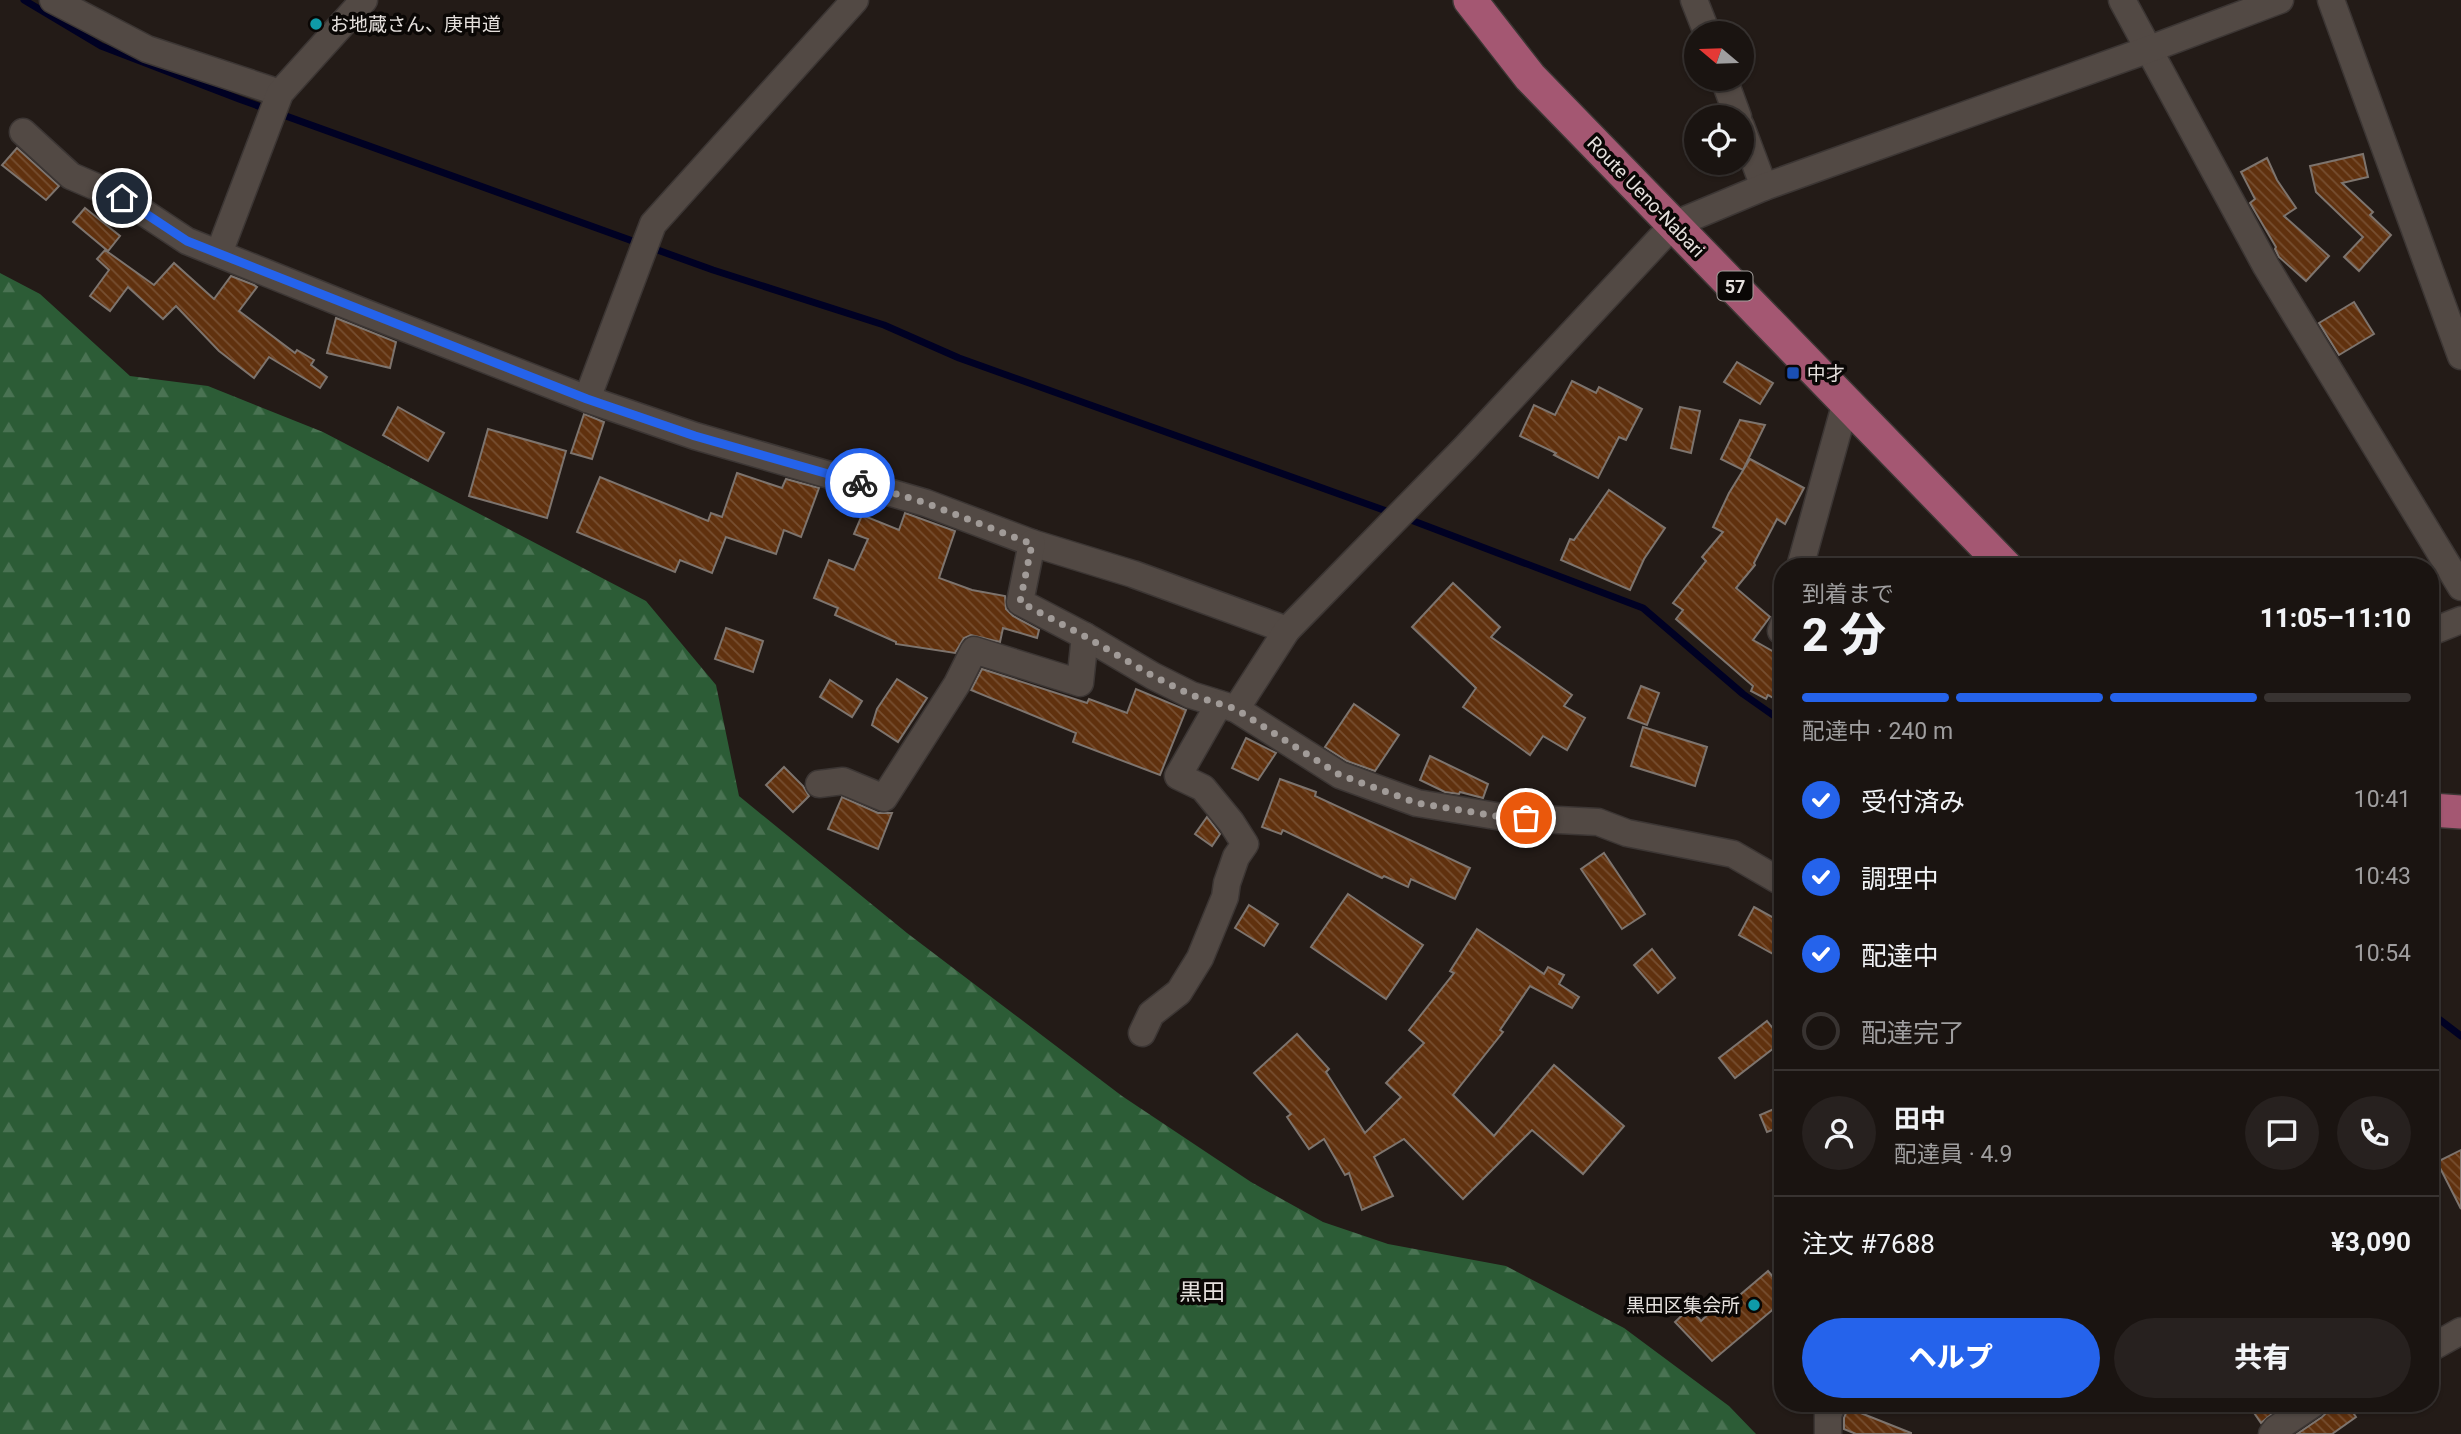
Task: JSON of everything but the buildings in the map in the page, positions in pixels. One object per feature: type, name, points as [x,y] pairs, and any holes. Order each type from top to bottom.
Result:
[{"type":"main road","name":"Route Ueno-Nabari","points":[[1470,0],[1530,77],[1997,558]]},
{"type":"main road","points":[[2439,811],[2461,813]]},
{"type":"street","points":[[53,0],[147,49],[280,93]]},
{"type":"street","points":[[219,253],[280,93],[364,0]]},
{"type":"street","points":[[587,399],[653,224],[855,0]]},
{"type":"street","points":[[1694,0],[1702,21]]},
{"type":"street","points":[[2122,0],[2266,266],[2461,587]]},
{"type":"street","points":[[1142,1033],[1151,1014],[1179,992],[1200,958],[1225,897],[1236,857],[1245,844],[1203,788],[1178,776],[1287,630],[1399,516],[1673,225],[1764,187],[2280,0]]},
{"type":"street","points":[[2331,0],[2461,356]]},
{"type":"street","points":[[23,132],[71,176],[122,198],[187,241],[587,399],[695,436],[926,503],[1032,544],[1133,574],[1287,630]]},
{"type":"street","points":[[1754,160],[1764,187]]},
{"type":"street","points":[[1803,558],[1846,402]]},
{"type":"street","points":[[1032,544],[1020,602],[1086,636],[1153,676],[1191,695],[1227,707],[1340,775],[1417,803],[1502,817],[1598,822],[1627,832],[1733,854],[1774,878]]},
{"type":"street","points":[[2439,629],[2461,620]]},
{"type":"street","points":[[819,784],[843,781],[884,798],[957,684],[974,650],[1080,684],[1086,636]]},
{"type":"street","points":[[2439,1339],[2461,1331]]},
{"type":"street","points":[[1828,1434],[1829,1412]]},
{"type":"street","points":[[2272,1434],[2301,1412]]},
{"type":"green space","points":[[0,273],[40,294],[130,376],[208,386],[323,432],[646,601],[716,685],[739,796],[907,933],[1122,1096],[1251,1182],[1323,1222],[1388,1244],[1506,1266],[1624,1328],[1729,1406],[1756,1434],[0,1434]]},
{"type":"waterway","points":[[24,0],[101,46],[239,99],[713,270],[884,325],[959,358],[1392,513]]},
{"type":"waterway","points":[[1403,517],[1643,608],[1743,694],[1774,716]]},
{"type":"waterway","points":[[2439,1019],[2461,1036]]},
{"type":"way so far","points":[[860,483],[926,503],[1032,544],[1020,602],[1191,695],[1236,709],[1340,775],[1417,803],[1502,817],[1526,818]]},
{"type":"place","name":"お地蔵さん、庚申道","points":[[316,24]]},
{"type":"place","name":"中才","points":[[1793,373]]},
{"type":"place","name":"黒田区集会所","points":[[1754,1305]]},
{"type":"district","name":"黒田","points":[[1202,1292]]},
{"type":"route","points":[[122,198],[187,241],[587,399],[695,436],[860,483]]}]
